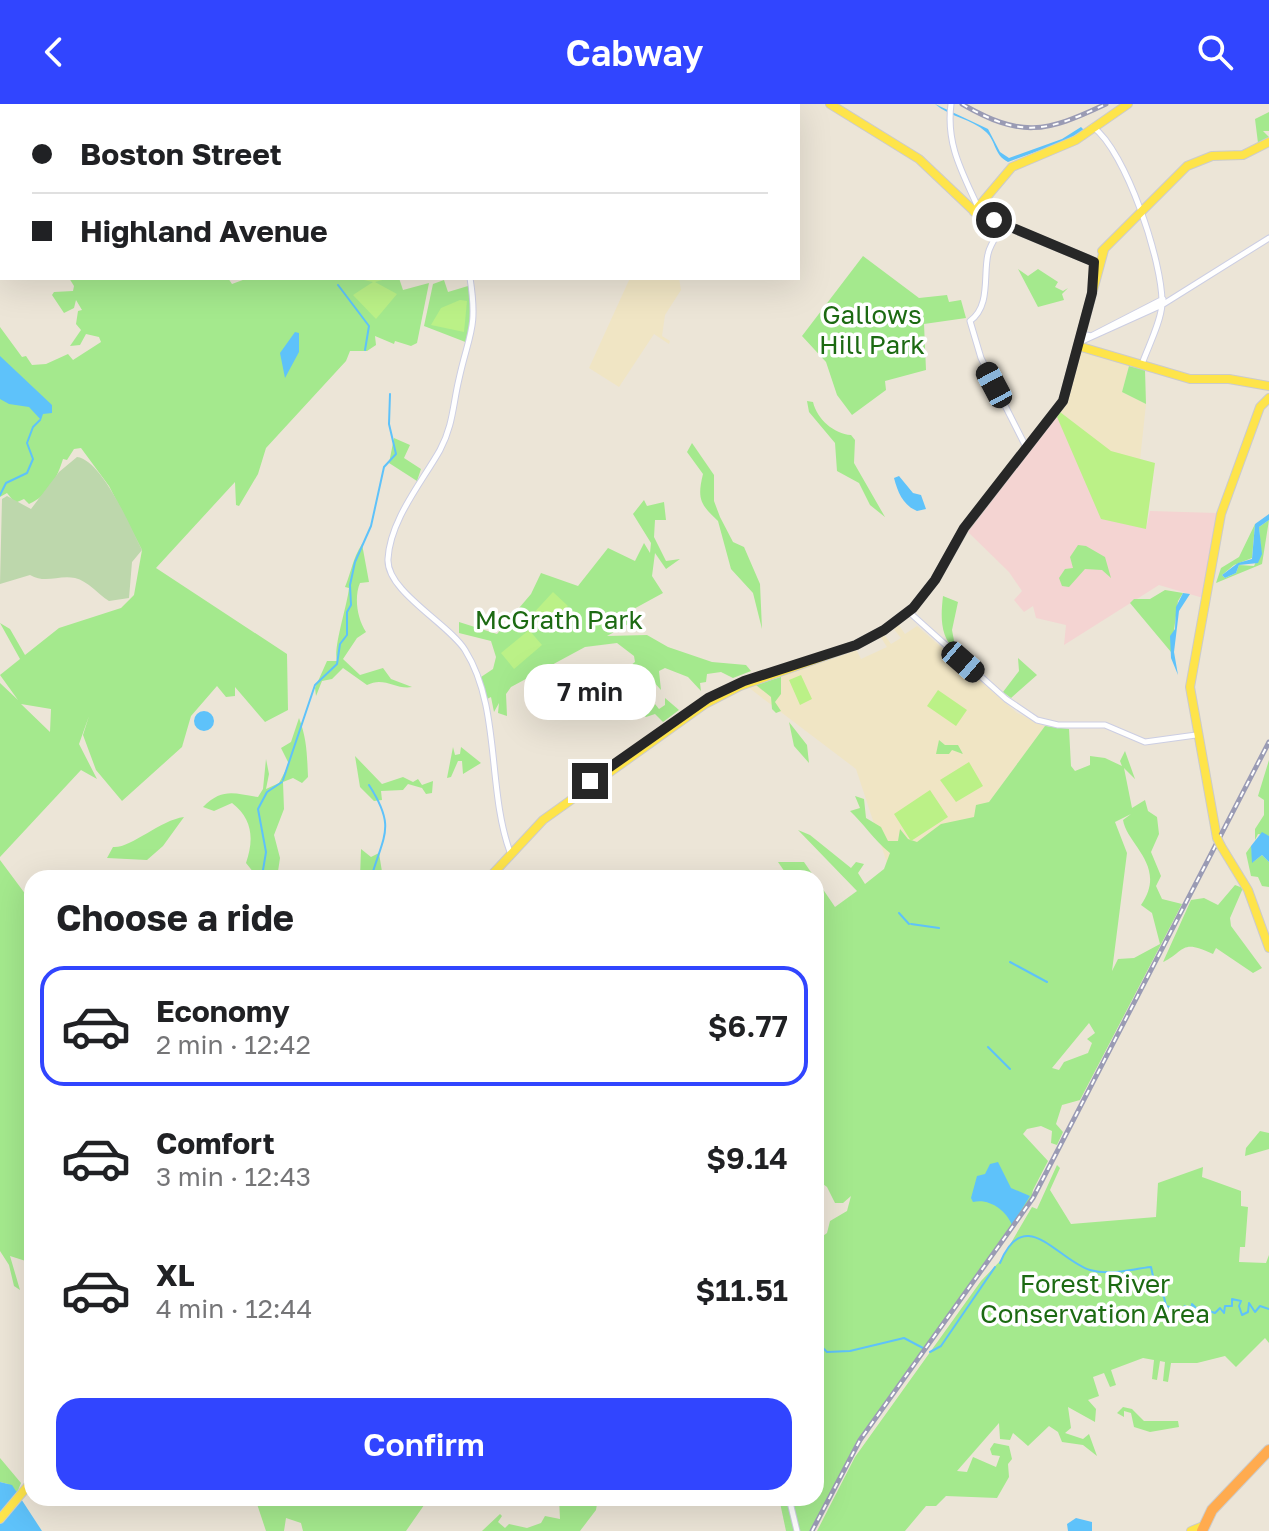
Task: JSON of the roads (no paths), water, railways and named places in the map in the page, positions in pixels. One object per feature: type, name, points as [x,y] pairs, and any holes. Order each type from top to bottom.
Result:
[{"type":"highway","points":[[1203,1528],[1212,1510],[1269,1450]]},
{"type":"main road","points":[[830,104],[919,159],[976,208],[1004,224],[1097,263]]},
{"type":"main road","points":[[976,208],[1012,167],[1073,142],[1128,104]]},
{"type":"main road","points":[[494,870],[542,816],[708,698],[744,681],[863,642],[909,612],[935,580],[964,528],[1063,401],[1087,315],[1097,263],[1104,250],[1141,210],[1192,163],[1212,156],[1243,155],[1269,142]]},
{"type":"main road","points":[[1080,340],[1141,366],[1195,380],[1229,379],[1266,387]]},
{"type":"main road","points":[[1269,398],[1260,407],[1221,514],[1190,687],[1196,735],[1217,838],[1246,886],[1269,948]]},
{"type":"main road","points":[[0,1519],[24,1490]]},
{"type":"main road","points":[[1191,1531],[1203,1528]]},
{"type":"street","points":[[950,110],[949,138],[976,208]]},
{"type":"street","points":[[1092,126],[1110,142],[1147,226],[1162,302],[1141,366]]},
{"type":"street","points":[[1004,224],[988,253],[984,293],[978,313],[970,321],[981,358],[1027,449]]},
{"type":"street","points":[[1080,340],[1174,296],[1269,238]]},
{"type":"street","points":[[470,280],[475,324],[447,436],[407,506],[389,549],[388,565],[396,582],[467,653],[484,698],[493,781],[514,849]]},
{"type":"street","points":[[909,612],[1006,699],[1034,719],[1058,725],[1105,725],[1145,742],[1196,735]]},
{"type":"street","points":[[791,1506],[797,1531]]},
{"type":"water","points":[[935,104],[988,129],[1000,152],[1009,158],[1062,139],[1081,127],[1084,130],[1063,142],[1008,162],[1000,156],[986,132]]},
{"type":"water","points":[[295,332],[299,333],[299,352],[285,378],[280,353]]},
{"type":"water","points":[[0,356],[52,405],[52,413],[43,414],[41,420],[29,407],[9,404],[0,399]]},
{"type":"water","points":[[899,476],[913,493],[921,495],[926,509],[917,511],[905,502],[894,478]]},
{"type":"water","points":[[1269,514],[1269,520],[1259,527],[1262,554],[1258,563],[1239,565],[1236,573],[1225,578],[1222,575],[1238,563],[1252,559],[1255,524]]},
{"type":"water","points":[[1183,593],[1190,594],[1179,611],[1174,652],[1178,675],[1171,658],[1170,636],[1175,629],[1176,607]]},
{"type":"water","points":[[200,711],[208,711],[214,721],[208,731],[200,731],[194,725],[194,717]]},
{"type":"water","points":[[1262,832],[1269,836],[1269,862],[1262,855],[1252,863],[1251,846]]},
{"type":"water","points":[[998,1162],[1011,1188],[1030,1196],[1012,1225],[996,1206],[973,1202],[971,1198],[977,1176],[985,1174],[990,1164]]},
{"type":"water","points":[[0,1482],[12,1485],[42,1531],[0,1531]]},
{"type":"water","points":[[1076,1518],[1092,1522],[1092,1531],[1068,1531],[1067,1524]]},
{"type":"waterway","points":[[338,285],[369,326],[365,350]]},
{"type":"waterway","points":[[283,780],[315,685],[337,664],[340,644],[347,635],[347,612],[351,605],[350,585],[355,562],[371,526],[384,467],[396,454],[389,424],[390,394]]},
{"type":"waterway","points":[[0,495],[6,483],[27,473],[33,459],[27,443],[33,427],[40,420]]},
{"type":"waterway","points":[[263,870],[266,852],[258,809],[267,792],[282,782]]},
{"type":"waterway","points":[[369,785],[385,821],[374,870]]},
{"type":"waterway","points":[[899,913],[909,924]]},
{"type":"waterway","points":[[911,924],[939,928]]},
{"type":"waterway","points":[[1010,962],[1047,982]]},
{"type":"waterway","points":[[988,1047],[1010,1069]]},
{"type":"waterway","points":[[1000,1263],[1010,1246],[1020,1237],[1031,1236],[1090,1270],[1113,1272],[1151,1267],[1156,1290],[1164,1297],[1166,1306],[1181,1310],[1185,1306],[1184,1314],[1191,1314],[1192,1304],[1207,1319],[1209,1311],[1215,1313],[1220,1308],[1224,1313],[1225,1306],[1232,1306],[1232,1299],[1241,1301],[1242,1315],[1248,1312],[1249,1303],[1255,1312],[1260,1306],[1269,1309]]},
{"type":"waterway","points":[[930,1352],[941,1346],[995,1267]]},
{"type":"waterway","points":[[824,1349],[827,1352],[850,1351],[904,1338],[923,1348]]},
{"type":"railway","points":[[962,104],[1001,122],[1033,128],[1066,121],[1106,104]]},
{"type":"railway","points":[[812,1531],[860,1440],[1033,1198],[1269,742]]},
{"type":"park label","name":"Gallows Hill Park","points":[[872,329]]},
{"type":"park label","name":"McGrath Park","points":[[559,619]]},
{"type":"park label","name":"Forest River Conservation Area","points":[[1095,1298]]}]
